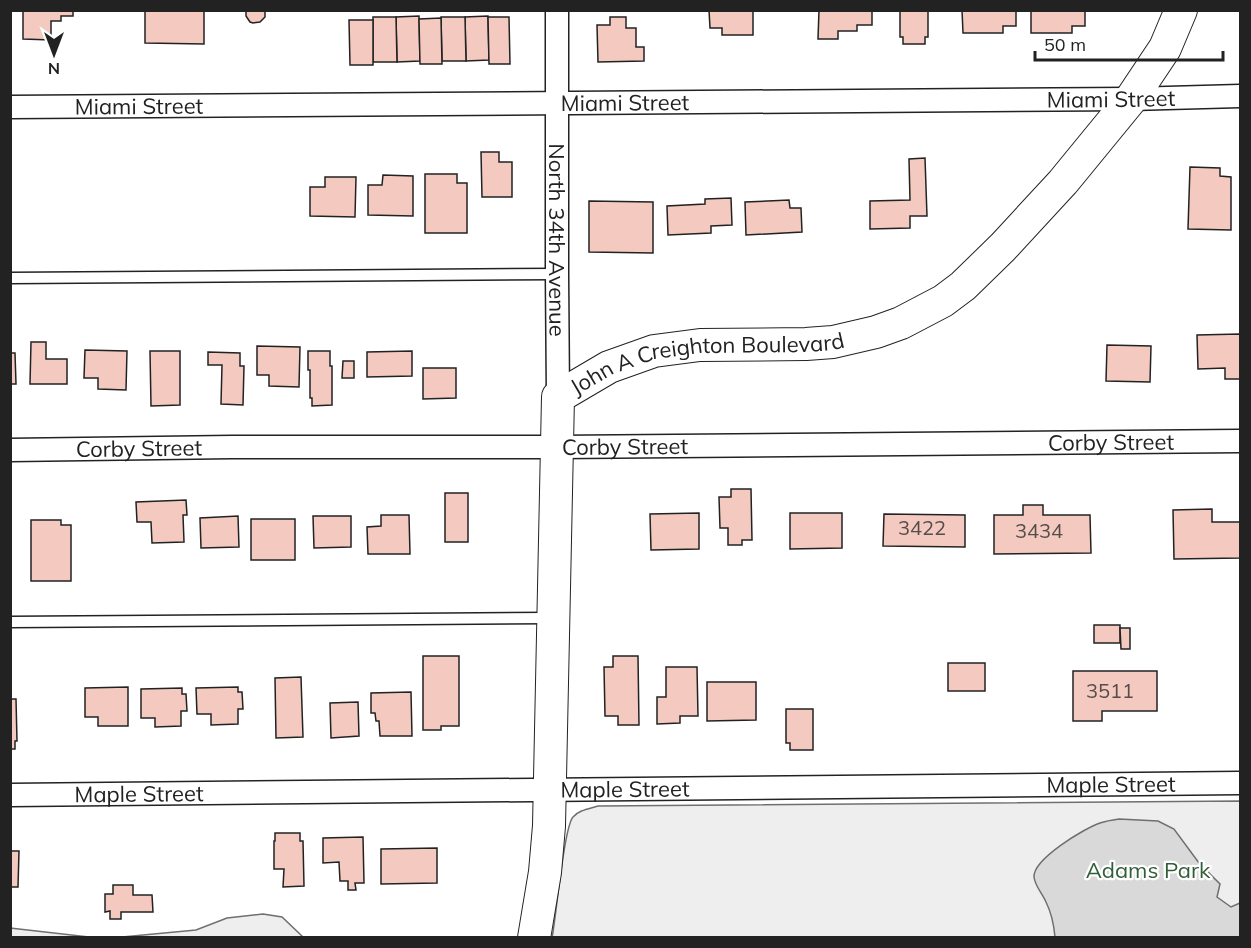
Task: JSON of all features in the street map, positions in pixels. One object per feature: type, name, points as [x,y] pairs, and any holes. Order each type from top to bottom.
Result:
[{"type":"street","name":"North 34th Avenue","points":[[557,10],[558,397]]},
{"type":"street","name":"John A Creighton Boulevard","points":[[534,938],[547,854],[550,789],[558,397],[609,367],[654,351],[700,345],[832,342],[876,332],[902,323],[944,301],[995,255],[1063,182],[1131,99],[1165,48],[1181,10]]},
{"type":"street","name":"Miami Street","points":[[10,108],[1131,99],[1240,96]]},
{"type":"street","name":"Corby Street","points":[[10,450],[1240,441]]},
{"type":"street","name":"Maple Street","points":[[10,795],[1240,783]]},
{"type":"lane","points":[[10,278],[557,274]]},
{"type":"lane","points":[[10,622],[553,618]]},
{"type":"green space","name":"Adams Park","points":[[1240,801],[1240,937],[552,938],[563,854],[570,824],[578,813],[598,806]]},
{"type":"green space","points":[[263,914],[282,917],[303,937],[122,937],[196,930],[227,918]]},
{"type":"green space","points":[[10,928],[89,937],[11,937]]},
{"type":"shaded area","points":[[1119,819],[1158,821],[1174,829],[1199,863],[1220,884],[1217,897],[1231,907],[1240,903],[1240,937],[1055,937],[1049,910],[1034,877],[1036,870],[1050,853],[1083,831],[1100,823]]},
{"type":"building","points":[[23,10],[73,10],[73,16],[61,16],[61,21],[51,21],[51,40],[23,39]]},
{"type":"building","points":[[145,10],[204,10],[204,44],[145,43]]},
{"type":"building","points":[[246,10],[265,10],[265,17],[260,22],[250,22],[246,16]]},
{"type":"building","points":[[709,10],[753,10],[753,35],[722,35],[722,28],[710,28]]},
{"type":"building","points":[[819,10],[872,10],[872,25],[857,25],[857,31],[838,31],[838,39],[818,39]]},
{"type":"building","points":[[900,10],[928,10],[928,37],[925,37],[925,44],[903,44],[903,37],[900,37]]},
{"type":"building","points":[[962,10],[1016,10],[1016,26],[1003,26],[1003,33],[963,33]]},
{"type":"building","points":[[1031,10],[1085,10],[1085,26],[1072,26],[1072,33],[1031,33]]},
{"type":"building","points":[[419,16],[420,61],[397,62],[396,17]]},
{"type":"building","points":[[488,16],[489,60],[466,61],[465,17]]},
{"type":"building","points":[[373,17],[396,17],[397,62],[373,62]]},
{"type":"building","points":[[441,17],[465,17],[466,61],[442,61]]},
{"type":"building","points":[[488,17],[509,17],[510,64],[489,64]]},
{"type":"building","points":[[610,17],[626,17],[626,28],[636,28],[636,47],[644,47],[644,61],[598,62],[597,25],[610,25]]},
{"type":"building","points":[[441,18],[442,64],[420,64],[419,19]]},
{"type":"building","points":[[349,20],[373,20],[373,65],[350,65]]},
{"type":"building","points":[[481,152],[499,152],[499,162],[512,162],[512,197],[482,197]]},
{"type":"building","points":[[925,158],[927,216],[910,216],[910,228],[870,229],[870,201],[910,200],[909,159]]},
{"type":"building","points":[[1190,167],[1220,168],[1220,176],[1231,177],[1231,230],[1188,229]]},
{"type":"building","points":[[425,174],[457,174],[457,183],[467,183],[467,233],[425,233]]},
{"type":"building","points":[[383,175],[413,176],[413,216],[368,215],[368,185],[382,185]]},
{"type":"building","points":[[325,177],[356,177],[355,217],[310,216],[310,187],[325,187]]},
{"type":"building","points":[[731,198],[732,225],[711,226],[711,233],[668,235],[667,206],[705,204],[705,199]]},
{"type":"building","points":[[789,200],[790,208],[801,208],[802,232],[746,235],[745,202]]},
{"type":"building","points":[[589,201],[653,202],[653,253],[589,252]]},
{"type":"building","points":[[1240,334],[1240,379],[1225,379],[1225,368],[1198,369],[1197,335]]},
{"type":"building","points":[[31,342],[46,342],[46,359],[67,359],[67,384],[30,384]]},
{"type":"building","points":[[1107,345],[1151,346],[1150,382],[1106,381]]},
{"type":"building","points":[[257,346],[300,347],[299,387],[269,386],[269,375],[257,375]]},
{"type":"building","points":[[85,350],[127,351],[126,390],[98,389],[98,378],[84,378]]},
{"type":"building","points":[[150,351],[180,351],[180,405],[151,406]]},
{"type":"building","points":[[308,351],[330,351],[332,405],[312,406]]},
{"type":"building","points":[[412,351],[412,376],[367,377],[367,352]]},
{"type":"building","points":[[208,352],[240,353],[240,366],[244,366],[243,405],[221,404],[222,365],[208,365]]},
{"type":"building","points":[[10,353],[15,353],[16,384],[10,384]]},
{"type":"building","points":[[343,361],[354,361],[354,378],[342,378]]},
{"type":"building","points":[[423,368],[456,368],[456,398],[423,399]]},
{"type":"building","points":[[731,489],[751,489],[752,540],[742,540],[742,545],[728,545],[728,528],[720,528],[719,497],[731,497]]},
{"type":"building","points":[[445,493],[468,493],[468,542],[445,542]]},
{"type":"building","points":[[186,500],[187,515],[183,515],[184,542],[152,543],[151,522],[137,522],[136,502]]},
{"type":"building","points":[[1023,505],[1043,505],[1043,515],[1090,515],[1091,553],[994,554],[994,515],[1023,515]]},
{"type":"building","points":[[1212,509],[1212,522],[1240,522],[1240,558],[1174,559],[1173,510]]},
{"type":"building","points":[[699,513],[699,549],[651,550],[650,514]]},
{"type":"building","points":[[790,513],[842,513],[842,548],[790,549]]},
{"type":"building","points":[[884,514],[965,515],[965,547],[883,546]]},
{"type":"building","points":[[381,515],[409,515],[410,554],[368,554],[367,527],[381,526]]},
{"type":"building","points":[[238,516],[239,547],[201,548],[200,518]]},
{"type":"building","points":[[313,516],[351,516],[351,547],[314,548]]},
{"type":"building","points":[[251,519],[295,519],[295,560],[251,560]]},
{"type":"building","points":[[31,520],[61,520],[61,525],[71,525],[71,581],[31,581]]},
{"type":"building","points":[[1094,625],[1120,625],[1120,643],[1094,643]]},
{"type":"building","points":[[1120,628],[1130,628],[1130,649],[1121,649]]},
{"type":"building","points":[[423,656],[459,656],[459,726],[441,726],[441,730],[423,730]]},
{"type":"building","points":[[613,656],[638,656],[639,725],[618,725],[618,716],[605,716],[604,667],[613,667]]},
{"type":"building","points":[[948,663],[985,663],[985,691],[948,691]]},
{"type":"building","points":[[666,667],[697,667],[698,716],[680,716],[680,723],[657,724],[657,697],[666,697]]},
{"type":"building","points":[[1073,671],[1157,671],[1157,711],[1102,711],[1102,721],[1073,721]]},
{"type":"building","points":[[301,677],[303,737],[276,738],[275,678]]},
{"type":"building","points":[[707,682],[756,682],[756,720],[707,721]]},
{"type":"building","points":[[128,687],[128,726],[98,726],[98,717],[85,717],[85,688]]},
{"type":"building","points":[[238,687],[238,692],[242,692],[243,709],[238,709],[238,724],[211,725],[211,714],[197,714],[196,688]]},
{"type":"building","points":[[182,688],[182,694],[186,694],[187,711],[181,711],[181,726],[155,727],[155,718],[141,718],[141,689]]},
{"type":"building","points":[[411,692],[412,736],[380,736],[379,721],[376,721],[375,713],[371,713],[371,693]]},
{"type":"building","points":[[10,699],[16,699],[17,741],[15,741],[15,749],[10,749]]},
{"type":"building","points":[[358,702],[359,736],[331,738],[330,703]]},
{"type":"building","points":[[786,709],[813,709],[813,750],[790,750],[790,743],[786,743]]},
{"type":"building","points":[[275,833],[300,833],[300,841],[303,841],[304,886],[283,887],[284,869],[274,869]]},
{"type":"building","points":[[363,837],[364,883],[355,883],[356,890],[348,890],[348,881],[340,881],[339,862],[323,863],[323,838]]},
{"type":"building","points":[[437,848],[437,883],[381,884],[381,849]]},
{"type":"building","points":[[10,851],[19,851],[18,887],[10,887]]},
{"type":"building","points":[[113,885],[133,885],[133,895],[152,895],[153,912],[121,912],[121,919],[110,919],[110,911],[105,912],[105,894],[113,894]]}]
